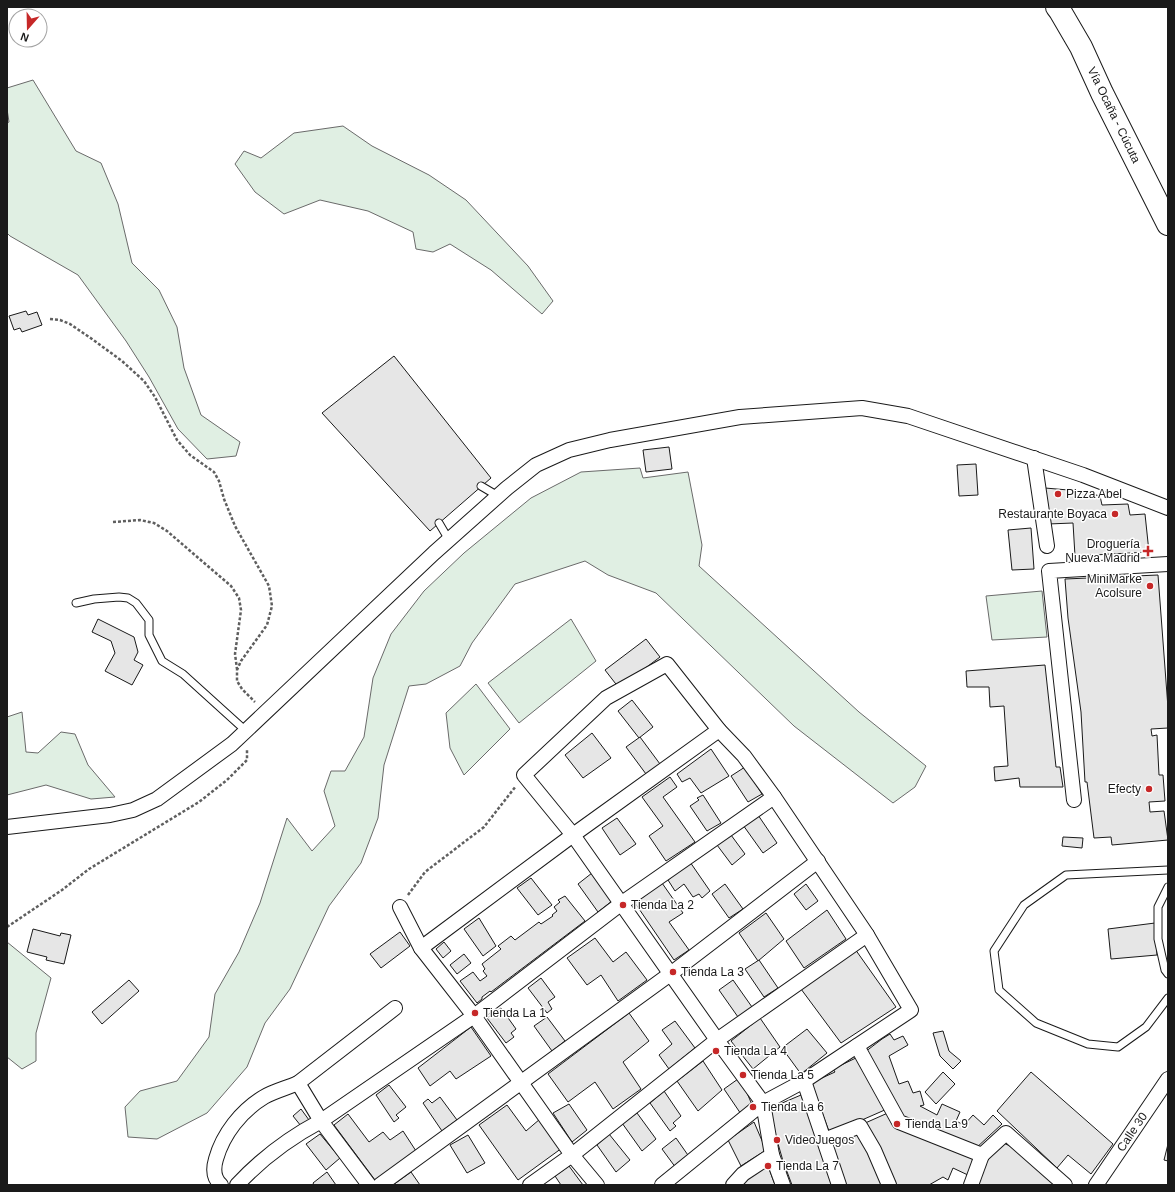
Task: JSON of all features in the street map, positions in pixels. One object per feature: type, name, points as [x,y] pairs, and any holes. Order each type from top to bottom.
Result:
[{"type":"main road","name":"Vía Ocaña - Cúcuta","points":[[1057,7],[1081,47],[1102,93],[1168,224]]},
{"type":"street","points":[[7,828],[110,815],[134,810],[157,798],[191,775],[232,744],[449,540],[498,496],[536,465],[569,450],[610,440],[740,417],[862,408],[908,416],[1084,475],[1168,508]]},
{"type":"street","points":[[1034,458],[1047,546]]},
{"type":"street","points":[[1074,800],[1048,571],[1168,564]]},
{"type":"street","points":[[662,1185],[763,1103],[804,1081],[911,1010],[867,935],[774,797],[744,756],[719,730],[667,664],[606,698],[524,775],[574,835],[717,1040],[763,1103],[772,1155],[783,1185]]},
{"type":"street","points":[[421,948],[719,730]]},
{"type":"street","points":[[237,1185],[282,1144],[321,1121],[474,1016],[622,903],[774,797]]},
{"type":"street","points":[[380,1185],[521,1081],[671,974],[818,862]]},
{"type":"street","points":[[400,907],[421,948],[474,1016],[572,1155],[597,1185]]},
{"type":"street","points":[[530,1185],[572,1155],[717,1040],[867,935]]},
{"type":"street","points":[[221,1185],[216,1179],[214,1167],[218,1151],[231,1128],[252,1106],[265,1096],[298,1083],[395,1008]]},
{"type":"street","points":[[857,1046],[898,1122],[982,1155]]},
{"type":"street","name":"Calle 30","points":[[1096,1185],[1168,1079]]},
{"type":"street","points":[[804,1081],[839,1185]]},
{"type":"street","points":[[298,1083],[321,1121],[369,1185]]},
{"type":"street","points":[[824,1140],[860,1126],[874,1150],[889,1185]]},
{"type":"street","points":[[971,1185],[982,1155],[1006,1133],[1065,1185]]},
{"type":"street","points":[[733,1185],[744,1174],[772,1155]]},
{"type":"lane","points":[[481,486],[498,496]]},
{"type":"lane","points":[[439,523],[449,540]]},
{"type":"lane","points":[[76,603],[94,599],[119,597],[128,598],[136,603],[149,620],[149,634],[162,660],[183,674],[246,731]]},
{"type":"lane","points":[[1168,870],[1066,875],[1024,905],[994,951],[999,990],[1036,1023],[1088,1044],[1118,1046],[1146,1027],[1168,998]]},
{"type":"lane","points":[[1168,887],[1158,907],[1158,939],[1165,970],[1168,974]]},
{"type":"path","points":[[50,319],[60,320],[70,324],[122,361],[144,381],[155,397],[177,440],[190,455],[214,472],[219,481],[224,499],[235,526],[269,586],[272,606],[267,625],[241,661],[237,670]]},
{"type":"path","points":[[113,522],[140,520],[154,523],[167,531],[231,586],[239,598],[241,610],[235,654],[237,681],[242,689],[266,712]]},
{"type":"path","points":[[7,927],[62,890],[89,869],[205,798],[227,780],[247,760],[246,731]]},
{"type":"path","points":[[400,907],[425,872],[484,827],[524,775]]},
{"type":"green space","points":[[33,80],[76,151],[101,163],[118,204],[132,263],[159,290],[177,327],[184,368],[201,415],[240,442],[236,456],[207,459],[178,429],[149,377],[126,341],[78,275],[7,233],[7,123],[9,122],[7,109],[7,88]]},
{"type":"green space","points":[[343,126],[372,146],[429,175],[466,200],[528,266],[553,301],[542,314],[491,270],[450,244],[433,252],[416,249],[413,232],[368,211],[320,200],[284,214],[255,192],[235,164],[244,151],[261,158],[294,133]]},
{"type":"green space","points":[[640,468],[643,478],[688,472],[702,545],[699,566],[859,712],[926,766],[915,787],[893,803],[794,726],[656,593],[608,575],[585,561],[515,584],[472,643],[460,666],[426,684],[409,686],[384,765],[378,818],[361,863],[329,906],[290,989],[265,1023],[247,1067],[207,1113],[157,1139],[128,1137],[125,1107],[140,1091],[177,1081],[209,1037],[215,994],[239,952],[260,903],[287,818],[312,851],[335,826],[324,791],[331,771],[345,771],[364,737],[373,678],[391,634],[424,591],[464,553],[531,498],[581,472]]},
{"type":"green space","points":[[1042,591],[1047,637],[992,640],[986,596]]},
{"type":"green space","points":[[571,619],[596,661],[519,723],[488,683]]},
{"type":"green space","points":[[476,684],[510,729],[464,775],[450,748],[446,713]]},
{"type":"green space","points":[[22,712],[26,752],[38,753],[61,732],[75,734],[88,765],[115,797],[91,799],[46,785],[7,795],[7,717]]},
{"type":"green space","points":[[7,942],[51,978],[36,1033],[36,1061],[22,1069],[7,1057]]},
{"type":"building","points":[[26,311],[28,315],[37,312],[42,325],[22,332],[20,328],[14,330],[9,316]]},
{"type":"building","points":[[394,356],[491,478],[430,531],[322,413]]},
{"type":"building","points":[[669,447],[672,469],[646,472],[643,450]]},
{"type":"building","points":[[976,464],[978,495],[959,496],[957,465]]},
{"type":"building","points":[[1045,488],[1080,491],[1100,496],[1102,505],[1128,504],[1130,515],[1145,514],[1149,552],[1075,556],[1073,523],[1048,524]]},
{"type":"building","points":[[1031,528],[1034,569],[1012,570],[1008,530]]},
{"type":"building","points":[[1158,575],[1168,708],[1168,728],[1151,729],[1152,736],[1157,735],[1159,775],[1163,775],[1165,801],[1149,802],[1150,812],[1164,811],[1168,840],[1112,845],[1111,837],[1094,838],[1087,782],[1085,782],[1081,712],[1068,618],[1065,579]]},
{"type":"building","points":[[98,619],[134,637],[138,652],[134,660],[143,665],[132,685],[105,671],[115,653],[111,641],[92,632]]},
{"type":"building","points":[[646,639],[660,657],[619,688],[605,670]]},
{"type":"building","points":[[1045,665],[1056,767],[1060,767],[1063,787],[1020,787],[1019,778],[995,781],[994,767],[1008,766],[1004,706],[990,707],[989,687],[967,687],[966,671]]},
{"type":"building","points":[[632,700],[653,727],[639,738],[618,711]]},
{"type":"building","points":[[592,733],[611,758],[583,778],[565,755]]},
{"type":"building","points":[[640,737],[660,764],[646,774],[626,747]]},
{"type":"building","points":[[711,749],[729,776],[701,793],[690,778],[682,782],[677,774]]},
{"type":"building","points":[[745,767],[762,794],[748,802],[731,776]]},
{"type":"building","points":[[670,777],[677,787],[663,797],[695,842],[666,861],[649,836],[663,826],[642,797]]},
{"type":"building","points":[[703,795],[721,823],[707,831],[690,806],[699,800],[697,798]]},
{"type":"building","points":[[758,815],[777,843],[763,853],[743,825]]},
{"type":"building","points":[[617,818],[636,844],[620,855],[602,828]]},
{"type":"building","points":[[731,835],[745,854],[732,865],[717,845]]},
{"type":"building","points":[[1063,837],[1083,838],[1082,848],[1062,846]]},
{"type":"building","points":[[690,862],[710,891],[702,898],[699,894],[693,897],[684,884],[675,891],[668,880]]},
{"type":"building","points":[[592,873],[612,901],[598,912],[578,884]]},
{"type":"building","points":[[531,878],[552,905],[538,915],[517,888]]},
{"type":"building","points":[[662,883],[683,913],[669,922],[689,950],[674,960],[635,903]]},
{"type":"building","points":[[725,884],[743,909],[729,918],[712,894]]},
{"type":"building","points":[[806,884],[818,901],[806,910],[794,894]]},
{"type":"building","points":[[565,896],[585,921],[491,992],[490,991],[482,997],[482,999],[477,1003],[460,981],[473,972],[480,981],[487,976],[483,971],[485,969],[482,964],[501,949],[498,946],[511,936],[515,940],[539,922],[541,924],[553,916],[552,915],[557,911],[554,907],[560,902],[558,900]]},
{"type":"building","points":[[827,910],[846,939],[804,968],[786,941]]},
{"type":"building","points":[[766,913],[784,939],[758,961],[739,933]]},
{"type":"building","points":[[479,918],[496,946],[483,956],[464,929]]},
{"type":"building","points":[[1155,923],[1157,955],[1111,959],[1108,929]]},
{"type":"building","points":[[33,929],[60,936],[61,933],[71,935],[64,964],[46,960],[47,957],[27,952]]},
{"type":"building","points":[[400,932],[410,946],[381,968],[370,954]]},
{"type":"building","points":[[595,938],[613,962],[626,952],[647,980],[618,1001],[601,975],[587,985],[567,958]]},
{"type":"building","points":[[444,942],[451,951],[443,958],[436,949]]},
{"type":"building","points":[[855,949],[896,1007],[841,1043],[801,989]]},
{"type":"building","points":[[464,954],[471,963],[457,974],[450,965]]},
{"type":"building","points":[[759,960],[778,988],[764,997],[745,969]]},
{"type":"building","points":[[541,978],[555,997],[548,1002],[552,1009],[547,1013],[528,988]]},
{"type":"building","points":[[129,980],[139,991],[102,1024],[92,1012]]},
{"type":"building","points":[[733,980],[752,1007],[738,1017],[719,990]]},
{"type":"building","points":[[501,1008],[516,1029],[511,1033],[514,1037],[506,1043],[487,1018]]},
{"type":"building","points":[[629,1013],[649,1041],[623,1062],[641,1089],[613,1109],[595,1082],[568,1102],[548,1074]]},
{"type":"building","points":[[547,1017],[565,1041],[552,1051],[534,1026]]},
{"type":"building","points":[[760,1018],[780,1047],[753,1069],[731,1041]]},
{"type":"building","points":[[675,1021],[695,1048],[669,1069],[659,1055],[672,1044],[662,1030]]},
{"type":"building","points":[[471,1027],[491,1056],[456,1079],[450,1071],[430,1086],[418,1068]]},
{"type":"building","points":[[807,1029],[827,1053],[801,1074],[782,1048]]},
{"type":"building","points":[[943,1031],[949,1051],[961,1061],[953,1069],[940,1056],[933,1033]]},
{"type":"building","points":[[890,1034],[894,1040],[903,1036],[908,1045],[889,1056],[899,1084],[908,1081],[913,1093],[920,1091],[924,1105],[920,1106],[937,1115],[942,1104],[960,1112],[956,1121],[964,1125],[973,1115],[984,1125],[993,1115],[1002,1124],[975,1149],[903,1118],[865,1052]]},
{"type":"building","points":[[860,1056],[887,1109],[830,1134],[811,1083],[835,1072],[833,1069]]},
{"type":"building","points":[[703,1061],[722,1090],[698,1111],[677,1081]]},
{"type":"building","points":[[943,1072],[955,1084],[936,1104],[925,1092]]},
{"type":"building","points":[[1031,1072],[1113,1144],[1091,1174],[1068,1155],[1057,1168],[997,1111]]},
{"type":"building","points":[[738,1079],[747,1093],[753,1107],[743,1117],[724,1089]]},
{"type":"building","points":[[389,1085],[406,1107],[396,1115],[399,1118],[394,1122],[376,1095]]},
{"type":"building","points":[[664,1091],[681,1116],[673,1123],[676,1126],[670,1131],[650,1103]]},
{"type":"building","points":[[801,1095],[832,1185],[792,1185],[783,1161],[768,1109]]},
{"type":"building","points":[[440,1097],[457,1120],[442,1131],[423,1103],[428,1099],[432,1103]]},
{"type":"building","points":[[569,1104],[587,1130],[572,1142],[553,1113]]},
{"type":"building","points":[[507,1105],[526,1131],[540,1119],[562,1148],[518,1180],[479,1125]]},
{"type":"building","points":[[301,1109],[309,1120],[301,1126],[293,1116]]},
{"type":"building","points":[[890,1112],[977,1159],[970,1176],[953,1168],[948,1180],[943,1177],[929,1185],[892,1185],[863,1124]]},
{"type":"building","points":[[637,1113],[656,1139],[642,1151],[622,1123]]},
{"type":"building","points":[[348,1114],[369,1142],[383,1132],[390,1140],[403,1131],[416,1151],[375,1180],[334,1125]]},
{"type":"building","points":[[754,1122],[766,1150],[741,1166],[728,1140]]},
{"type":"building","points":[[856,1131],[885,1185],[846,1185],[830,1141]]},
{"type":"building","points":[[320,1134],[340,1158],[326,1170],[306,1144]]},
{"type":"building","points":[[609,1134],[630,1160],[616,1172],[597,1145]]},
{"type":"building","points":[[468,1135],[485,1163],[467,1173],[450,1145]]},
{"type":"building","points":[[676,1138],[690,1158],[676,1168],[662,1149]]},
{"type":"building","points":[[1001,1142],[1015,1148],[1055,1185],[976,1185],[987,1157]]},
{"type":"building","points":[[1168,1144],[1168,1161],[1164,1160]]},
{"type":"building","points":[[569,1166],[583,1185],[561,1185],[555,1176]]},
{"type":"building","points":[[768,1166],[775,1185],[739,1185],[746,1179]]},
{"type":"building","points":[[327,1172],[336,1185],[314,1185],[313,1183]]},
{"type":"building","points":[[411,1172],[420,1185],[393,1185]]},
{"type":"place","name":"Pizza Abel","points":[[1058,494]]},
{"type":"place","name":"Restaurante Boyaca","points":[[1115,514]]},
{"type":"place","name":"Droguería Nueva Madrid","points":[[1148,551]]},
{"type":"place","name":"MiniMarke Acolsure","points":[[1150,586]]},
{"type":"place","name":"Efecty","points":[[1149,789]]},
{"type":"place","name":"Tienda La 2","points":[[623,905]]},
{"type":"place","name":"Tienda La 3","points":[[673,972]]},
{"type":"place","name":"Tienda La 1","points":[[475,1013]]},
{"type":"place","name":"Tienda La 4","points":[[716,1051]]},
{"type":"place","name":"Tienda La 5","points":[[743,1075]]},
{"type":"place","name":"Tienda La 6","points":[[753,1107]]},
{"type":"place","name":"Tienda La 9","points":[[897,1124]]},
{"type":"place","name":"VideoJuegos","points":[[777,1140]]},
{"type":"place","name":"Tienda La 7","points":[[768,1166]]}]
